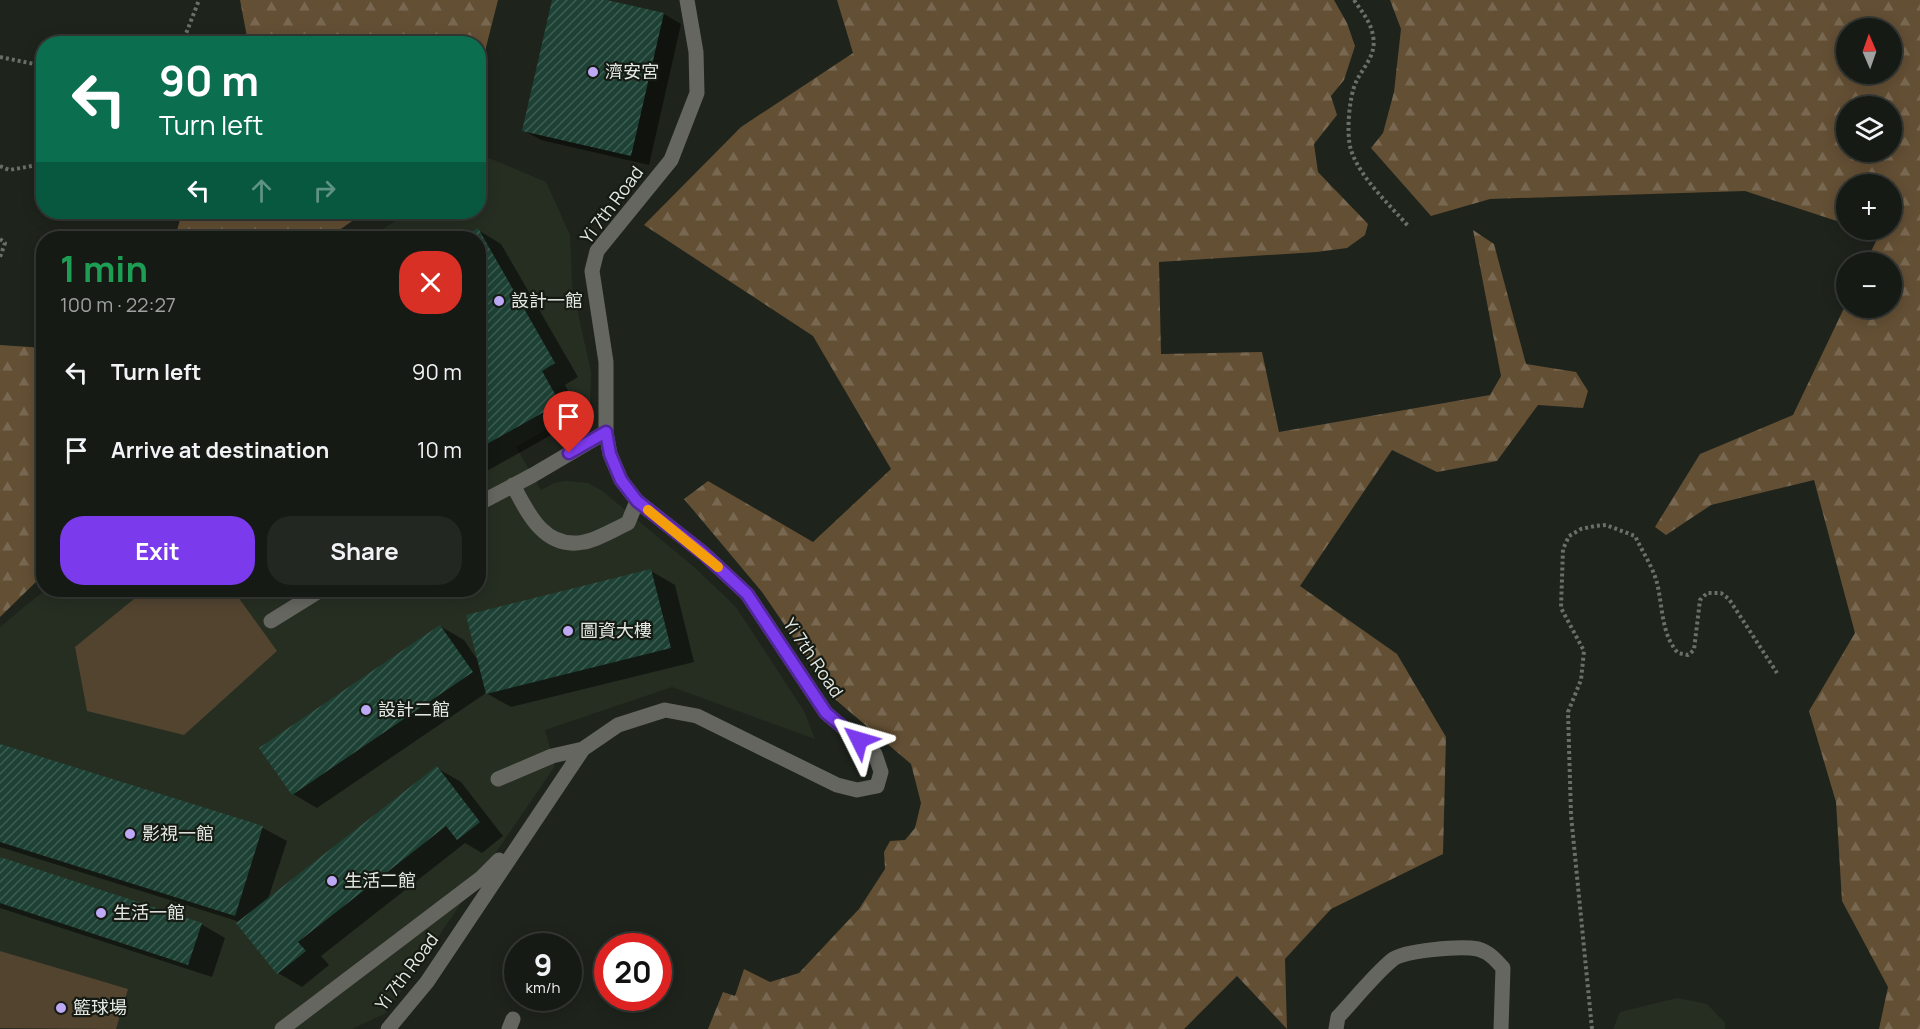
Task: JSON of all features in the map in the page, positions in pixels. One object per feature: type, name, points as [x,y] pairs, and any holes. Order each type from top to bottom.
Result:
[{"type":"street","name":"Yi 7th Road","points":[[388,1029],[427,982],[526,831],[583,750],[618,724],[665,710],[697,716],[837,785],[857,790],[877,786],[881,772],[875,754],[826,713],[747,594],[703,553],[637,501],[621,480],[610,454],[606,432],[606,362],[592,271],[597,251],[671,160],[697,93],[696,52],[687,0]]},
{"type":"street","points":[[486,500],[606,432]]},
{"type":"street","points":[[513,485],[530,518],[555,541],[584,543],[628,523],[637,501]]},
{"type":"street","points":[[271,621],[310,597]]},
{"type":"street","points":[[498,779],[552,756],[583,750]]},
{"type":"street","points":[[282,1029],[481,878],[526,831]]},
{"type":"street","points":[[1336,1029],[1338,1017],[1394,959],[1416,952],[1450,948],[1478,949],[1491,955],[1503,968],[1501,1029]]},
{"type":"path","points":[[185,36],[199,0]]},
{"type":"path","points":[[1354,0],[1370,24],[1374,39],[1372,54],[1356,83],[1350,103],[1350,147],[1357,166],[1409,227]]},
{"type":"path","points":[[0,57],[36,64]]},
{"type":"path","points":[[0,166],[9,170],[36,165]]},
{"type":"path","points":[[0,239],[5,243],[0,257]]},
{"type":"path","points":[[1592,1029],[1571,815],[1568,712],[1581,680],[1584,651],[1562,608],[1563,549],[1569,536],[1581,530],[1606,525],[1635,536],[1657,580],[1667,635],[1678,654],[1688,655],[1694,650],[1700,600],[1707,593],[1721,593],[1729,599],[1777,673]]},
{"type":"shaded area","points":[[489,158],[546,182],[570,235],[572,286],[591,372],[590,404],[516,447],[541,490],[554,483],[566,481],[588,483],[601,490],[693,566],[736,607],[804,711],[815,739],[672,687],[545,730],[555,766],[386,1013],[352,1029],[0,1029],[0,627],[36,597],[486,597],[486,231],[380,231],[398,219],[486,219],[486,160]]},
{"type":"shaded area","points":[[136,597],[238,597],[277,651],[184,735],[87,711],[75,647]]},
{"type":"shaded area","name":"籃球場","points":[[0,951],[128,989],[116,1029],[0,1028]]},
{"type":"shaded area","points":[[1677,998],[1707,1004],[1725,1023],[1725,1029],[1613,1029],[1620,1012]]},
{"type":"green space","points":[[240,0],[498,0],[486,47],[486,36],[247,36]]},
{"type":"green space","points":[[837,0],[1334,0],[1347,23],[1355,46],[1344,80],[1331,96],[1337,115],[1314,144],[1318,172],[1368,224],[1365,235],[1347,248],[1317,252],[1159,262],[1161,354],[1262,352],[1279,432],[1490,395],[1501,376],[1473,230],[1494,244],[1526,364],[1576,372],[1588,391],[1583,408],[1538,405],[1497,461],[1437,472],[1392,450],[1300,586],[1397,654],[1446,737],[1443,854],[1331,909],[1285,959],[1287,1029],[1237,976],[1184,1029],[708,1029],[723,992],[735,996],[744,969],[770,982],[799,973],[859,909],[885,869],[884,852],[890,841],[905,840],[915,828],[921,803],[911,764],[836,700],[762,592],[684,499],[708,481],[813,542],[891,469],[813,336],[644,225],[741,127],[853,53]]},
{"type":"green space","points":[[1390,0],[1920,0],[1920,1029],[1879,1029],[1888,987],[1842,901],[1836,802],[1809,711],[1855,633],[1814,480],[1711,505],[1666,535],[1655,527],[1700,454],[1793,415],[1839,318],[1902,318],[1902,252],[1871,252],[1877,240],[1902,240],[1902,174],[1836,174],[1836,221],[1745,191],[1490,199],[1431,216],[1371,148],[1383,133],[1394,92],[1401,29]]},
{"type":"green space","points":[[180,219],[355,219],[338,231],[177,231]]},
{"type":"green space","points":[[0,345],[36,347],[36,582],[0,617]]},
{"type":"building","name":"濟安宮","points":[[552,0],[607,0],[664,13],[631,156],[522,131]]},
{"type":"building","name":"設計一館","points":[[486,242],[555,363],[542,371],[560,403],[486,445]]},
{"type":"building","name":"圖資大樓","points":[[651,569],[671,648],[486,694],[466,615]]},
{"type":"building","name":"設計二館","points":[[440,625],[473,672],[292,795],[259,748]]},
{"type":"building","name":"影視一館","points":[[0,744],[263,826],[235,916],[0,842]]},
{"type":"building","name":"生活二館","points":[[437,766],[480,822],[457,840],[446,826],[298,942],[306,951],[277,974],[236,923]]},
{"type":"building","name":"生活一館","points":[[0,857],[202,923],[188,965],[0,903]]},
{"type":"slow traffic","points":[[648,510],[718,567]]},
{"type":"place","name":"濟安宮","points":[[593,72]]},
{"type":"place","name":"設計一館","points":[[499,301]]},
{"type":"place","name":"圖資大樓","points":[[568,631]]},
{"type":"place","name":"設計二館","points":[[366,710]]},
{"type":"place","name":"影視一館","points":[[130,834]]},
{"type":"place","name":"生活二館","points":[[332,881]]},
{"type":"place","name":"生活一館","points":[[101,913]]},
{"type":"place","name":"籃球場","points":[[61,1008]]},
{"type":"route","points":[[569,453],[606,432],[610,454],[621,480],[637,501],[703,553],[747,594],[826,713],[859,740]]}]
